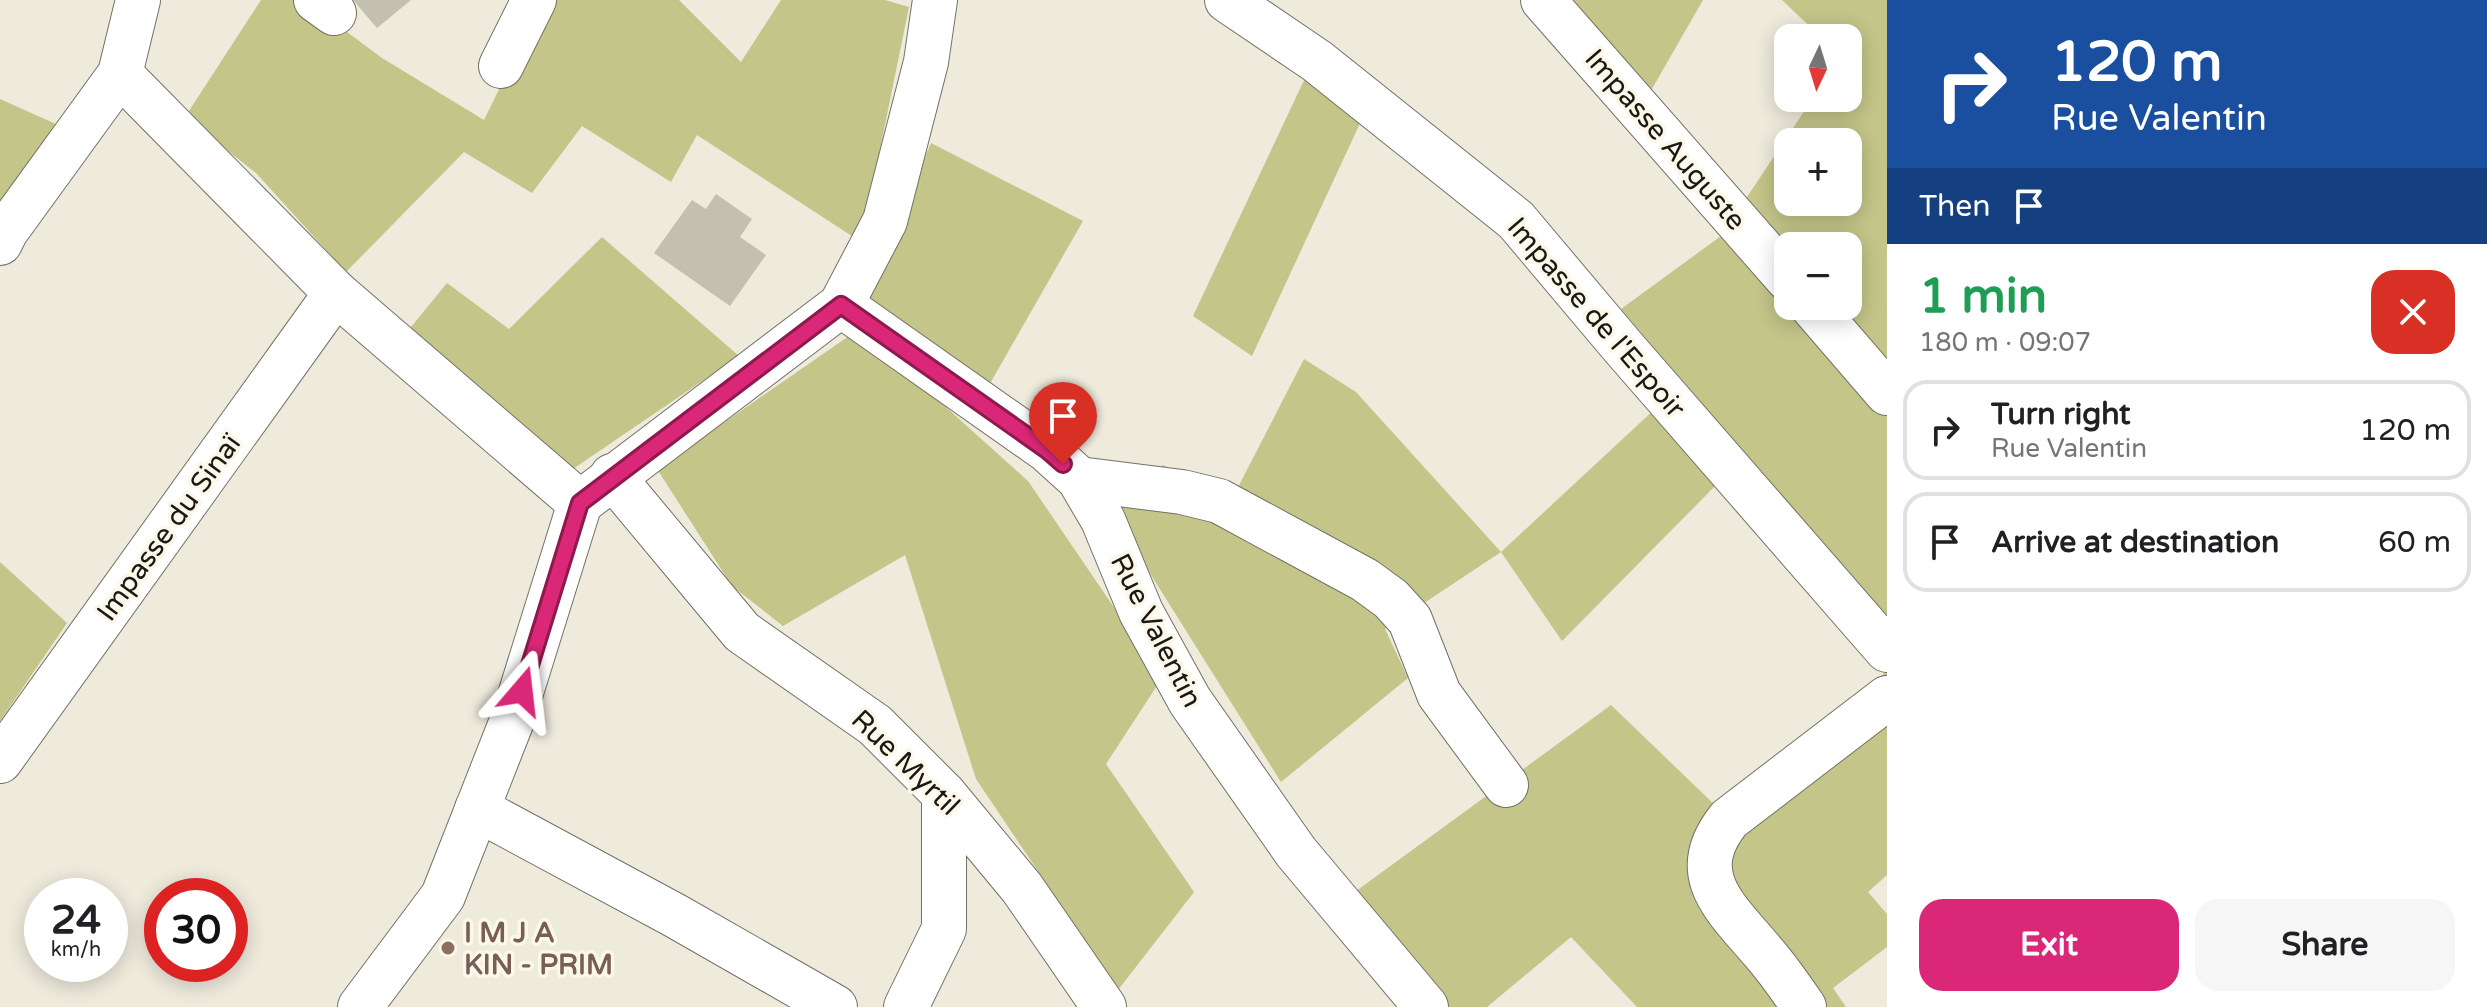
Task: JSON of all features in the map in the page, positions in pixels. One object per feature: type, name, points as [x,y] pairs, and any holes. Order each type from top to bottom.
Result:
[{"type":"street","points":[[0,243],[120,74],[138,0]]},
{"type":"street","points":[[501,66],[534,0]]},
{"type":"street","points":[[360,1007],[443,896],[513,718],[596,490],[841,305],[885,221],[926,62],[935,0]]},
{"type":"street","name":"Impasse de l'Espoir","points":[[1227,0],[1317,61],[1516,220],[1623,347],[1873,605],[1887,650]]},
{"type":"street","name":"Impasse Auguste","points":[[1543,0],[1774,263]]},
{"type":"street","name":"Rue Myrtil","points":[[120,74],[336,293],[596,490],[742,632],[875,725],[944,794],[1022,888],[1104,1007]]},
{"type":"street","name":"Impasse du Sinaï","points":[[0,761],[336,293]]},
{"type":"street","name":"Rue Valentin","points":[[841,305],[1047,450],[1079,479],[1103,520],[1141,612],[1190,701],[1296,852],[1426,1007]]},
{"type":"street","points":[[1824,320],[1887,393]]},
{"type":"street","points":[[1079,479],[1182,492],[1219,501],[1365,580],[1391,599],[1410,620],[1439,694],[1506,785]]},
{"type":"street","points":[[1804,1007],[1772,962],[1717,897],[1709,873],[1710,854],[1717,835],[1729,819],[1887,698]]},
{"type":"street","points":[[906,1007],[944,929],[944,794]]},
{"type":"street","points":[[477,809],[674,915],[835,1007]]},
{"type":"green space","points":[[261,0],[304,0],[382,58],[484,120],[543,0],[679,0],[741,62],[781,0],[885,0],[909,7],[861,242],[697,135],[671,182],[582,126],[532,193],[464,152],[346,272],[256,173],[185,117]]},
{"type":"green space","points":[[1565,0],[1703,0],[1649,94]]},
{"type":"green space","points":[[1782,0],[1887,0],[1887,626],[1621,309],[1721,236],[1774,156],[1774,216],[1862,216],[1862,128],[1793,128],[1804,112],[1862,112],[1862,24],[1807,24]]},
{"type":"green space","points":[[1306,76],[1362,119],[1252,356],[1193,316]]},
{"type":"green space","points":[[0,99],[67,129],[0,227]]},
{"type":"green space","points":[[931,143],[1083,221],[988,387],[862,304]]},
{"type":"green space","points":[[602,237],[739,356],[567,473],[407,332],[447,283],[509,329]]},
{"type":"green space","points":[[859,329],[1028,481],[1162,678],[1106,764],[1194,892],[1118,990],[976,779],[905,555],[783,626],[732,586],[657,469]]},
{"type":"green space","points":[[1304,359],[1356,392],[1501,552],[1385,629],[1408,678],[1281,782],[1104,500],[1163,465],[1231,501]]},
{"type":"green space","points":[[1656,408],[1719,482],[1562,641],[1501,552]]},
{"type":"green space","points":[[0,562],[67,623],[0,721]]},
{"type":"green space","points":[[1887,671],[1887,875],[1868,892],[1887,914],[1887,947],[1833,988],[1846,1007],[1637,1007],[1571,937],[1487,1007],[1446,1007],[1352,894],[1611,705],[1719,809]]},
{"type":"building","points":[[353,0],[411,0],[377,28]]},
{"type":"building","points":[[716,194],[752,219],[740,237],[766,255],[730,306],[654,253],[692,200],[706,209]]},
{"type":"place","name":"I M J A KIN - PRIM","points":[[448,948]]},
{"type":"route","points":[[522,691],[580,503],[841,305],[1063,464]]}]
